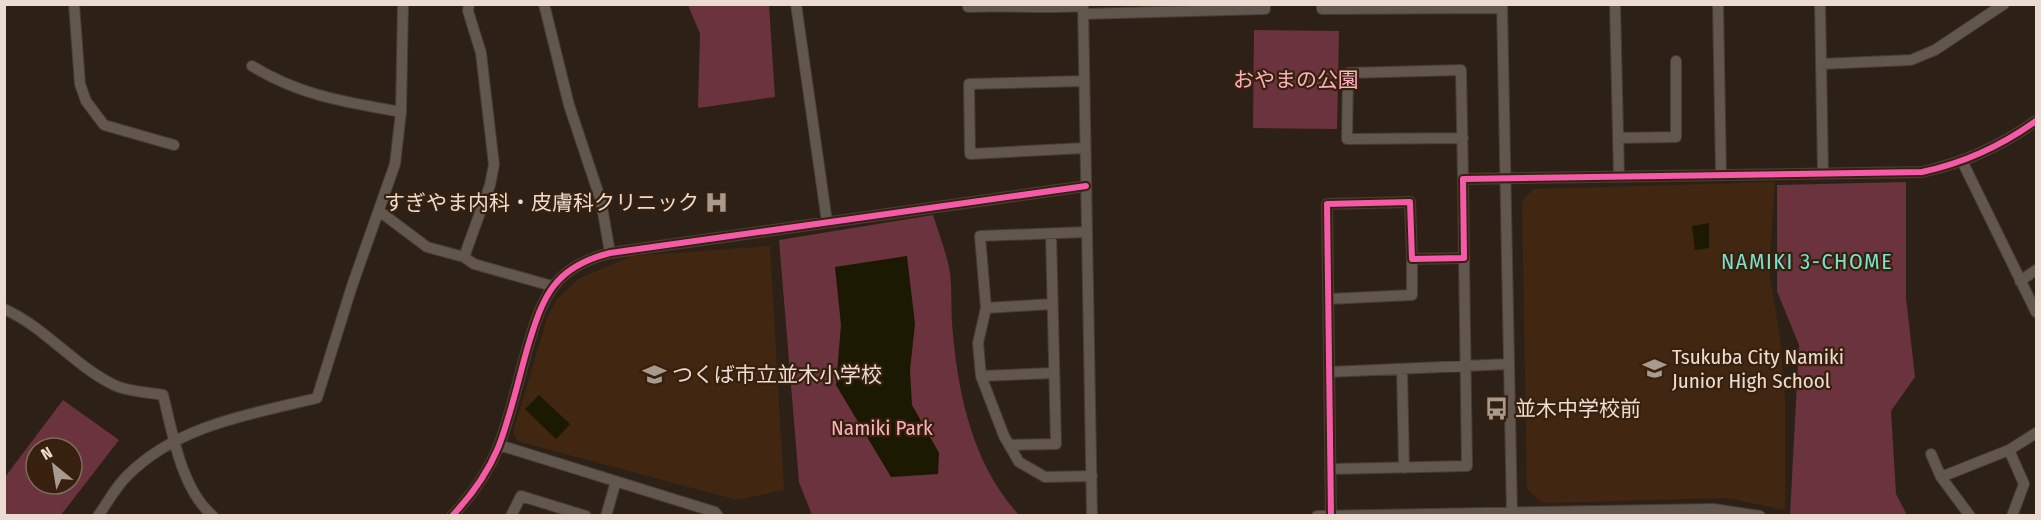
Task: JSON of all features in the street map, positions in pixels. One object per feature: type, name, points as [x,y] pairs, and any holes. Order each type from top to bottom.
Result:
[{"type":"street","points":[[74,4],[80,84],[86,101],[104,125],[174,145]]},
{"type":"street","points":[[98,516],[126,477],[150,455],[175,441],[229,419],[317,398],[394,164],[401,112],[404,4]]},
{"type":"street","points":[[464,257],[490,185],[494,165],[481,53],[468,11],[469,4]]},
{"type":"street","points":[[544,4],[568,105],[601,201],[610,253]]},
{"type":"street","points":[[796,4],[826,222]]},
{"type":"street","points":[[968,4],[1083,8],[1264,9],[1264,4]]},
{"type":"street","points":[[1322,4],[1322,9],[1502,6],[1512,514]]},
{"type":"street","points":[[1615,4],[1619,177]]},
{"type":"street","points":[[1718,4],[1721,175]]},
{"type":"street","points":[[1820,4],[1823,173]]},
{"type":"street","points":[[1821,64],[1911,60],[1935,50],[2004,4]]},
{"type":"street","points":[[1083,8],[1092,516]]},
{"type":"street","points":[[1618,138],[1676,137],[1677,61]]},
{"type":"street","points":[[252,66],[280,83],[324,98],[401,112]]},
{"type":"street","points":[[1331,469],[1467,466],[1463,138],[1461,70],[1348,73],[1347,139],[1463,138]]},
{"type":"street","points":[[1084,81],[969,84],[970,154],[1086,148]]},
{"type":"street","points":[[1463,179],[1923,172],[1963,163],[2014,137],[2037,121]]},
{"type":"street","points":[[1963,163],[2037,312]]},
{"type":"street","points":[[453,515],[477,487],[499,445],[537,315],[552,286],[578,264],[610,253],[1086,186]]},
{"type":"street","points":[[1328,299],[1412,295],[1410,202],[1327,204],[1328,299],[1329,372],[1331,469],[1331,515]]},
{"type":"street","points":[[378,211],[427,247],[464,257],[474,264],[552,286]]},
{"type":"street","points":[[1087,232],[980,236],[986,308],[978,343],[981,376],[1009,445],[1019,462],[1045,477],[1092,476]]},
{"type":"street","points":[[1009,445],[1056,444],[1051,234]]},
{"type":"street","points":[[1412,259],[1464,258]]},
{"type":"street","points":[[2020,281],[2037,270]]},
{"type":"street","points":[[986,308],[1053,304]]},
{"type":"street","points":[[4,309],[25,318],[59,348],[115,386],[164,395],[175,441],[193,490],[203,507],[213,516]]},
{"type":"street","points":[[1329,372],[1509,364]]},
{"type":"street","points":[[1402,369],[1404,468]]},
{"type":"street","points":[[981,376],[1054,373]]},
{"type":"street","points":[[1941,477],[2009,450],[2037,433]]},
{"type":"street","points":[[499,445],[715,512],[718,516]]},
{"type":"street","points":[[2009,450],[2024,484],[2012,516]]},
{"type":"street","points":[[1931,454],[1941,477],[1970,516]]},
{"type":"street","points":[[606,516],[616,481]]},
{"type":"street","points":[[511,516],[521,496],[586,516]]},
{"type":"street","points":[[1317,516],[1713,509],[1759,515]]},
{"type":"shaded area","name":"Tsukuba City Namiki Junior High School","points":[[1775,182],[1769,270],[1780,337],[1785,400],[1785,510],[1727,498],[1542,503],[1527,489],[1522,202],[1533,189]]},
{"type":"shaded area","points":[[1709,223],[1709,248],[1695,250],[1692,226]]},
{"type":"shaded area","name":"つくば市立並木小学校","points":[[770,246],[784,490],[737,500],[517,441],[513,432],[547,318],[557,299],[580,278],[632,256]]},
{"type":"shaded area","points":[[907,256],[915,324],[910,370],[912,405],[939,453],[938,474],[891,477],[836,385],[841,325],[835,267]]},
{"type":"shaded area","points":[[539,395],[570,424],[556,439],[525,409]]},
{"type":"green space","points":[[688,5],[769,5],[775,97],[698,108],[700,34]]},
{"type":"green space","name":"おやまの公園","points":[[1254,30],[1339,31],[1337,129],[1253,128]]},
{"type":"green space","points":[[1906,182],[1906,298],[1915,377],[1891,411],[1896,494],[1907,515],[1790,515],[1799,345],[1777,291],[1777,185]]},
{"type":"green space","name":"Namiki Park","points":[[933,215],[950,273],[954,349],[970,425],[989,473],[1019,515],[812,515],[799,482],[779,240]]},
{"type":"green space","points":[[63,400],[119,440],[84,485],[84,436],[36,436]]},
{"type":"green space","points":[[24,452],[24,496],[76,496],[61,515],[5,515],[5,477]]},
{"type":"cycle path","points":[[1331,515],[1327,204],[1410,202],[1412,259],[1464,258],[1463,179],[1922,172],[1953,164],[1982,152],[2036,121]]},
{"type":"cycle path","points":[[452,516],[478,484],[498,448],[539,312],[554,286],[563,275],[576,266],[610,253],[1086,186]]},
{"type":"place","name":"すぎやま内科・皮膚科クリニック","points":[[717,203]]},
{"type":"place","name":"Tsukuba City Namiki Junior High School","points":[[1654,369]]},
{"type":"place","name":"つくば市立並木小学校","points":[[654,375]]},
{"type":"place","name":"並木中学校前","points":[[1497,409]]},
{"type":"district","name":"NAMIKI 3-CHOME","points":[[1807,261]]}]
